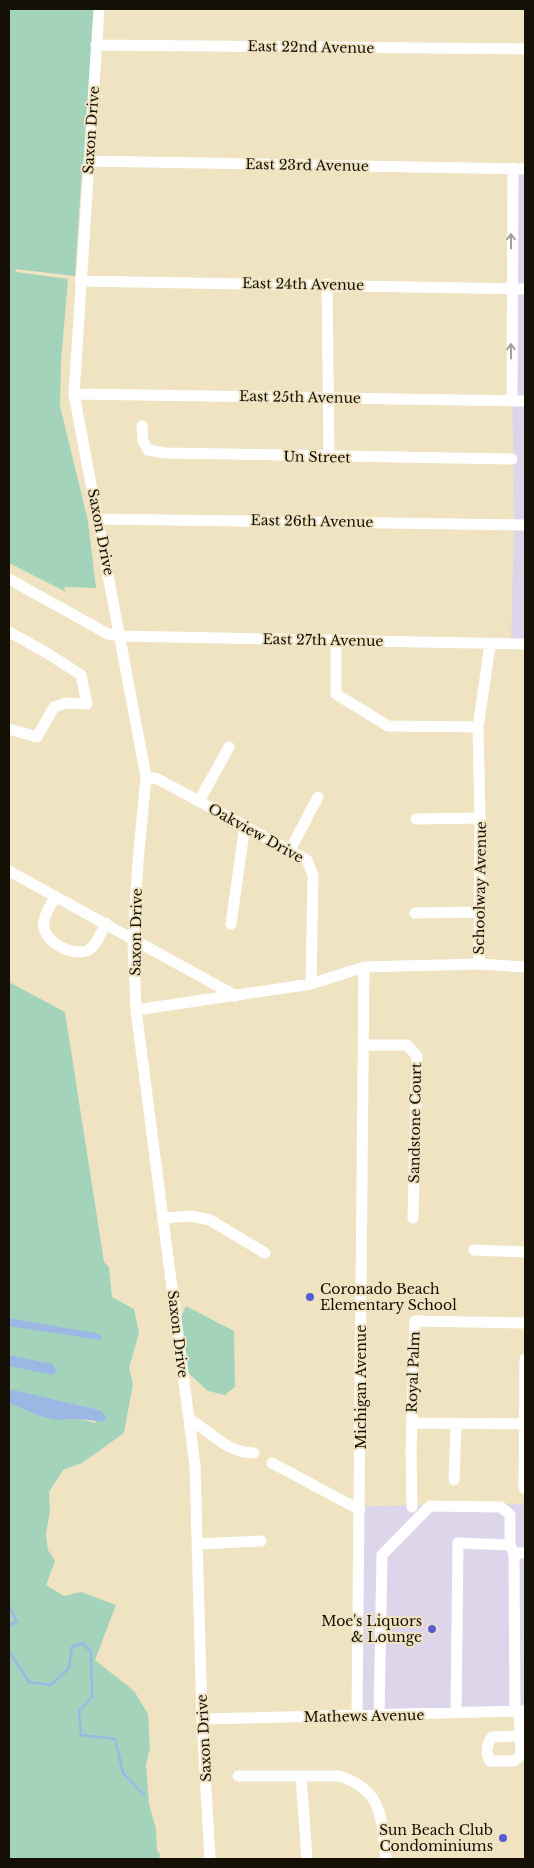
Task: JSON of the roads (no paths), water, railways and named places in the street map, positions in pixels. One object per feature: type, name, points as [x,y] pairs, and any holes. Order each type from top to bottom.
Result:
[{"type":"street","name":"Saxon Drive","points":[[99,9],[74,394],[146,777],[133,941],[136,1010],[164,1218],[194,1466],[202,1719],[210,1859]]},
{"type":"street","name":"East 22nd Avenue","points":[[96,45],[525,50]]},
{"type":"street","name":"East 23rd Avenue","points":[[89,161],[525,169]]},
{"type":"street","points":[[512,400],[513,168]]},
{"type":"street","name":"East 24th Avenue","points":[[80,281],[525,289]]},
{"type":"street","points":[[327,284],[329,457]]},
{"type":"street","name":"East 25th Avenue","points":[[74,394],[525,401]]},
{"type":"street","name":"Un Street","points":[[142,426],[143,441],[148,450],[165,453],[512,459]]},
{"type":"street","name":"East 26th Avenue","points":[[98,519],[525,525]]},
{"type":"street","name":"East 27th Avenue","points":[[9,579],[108,634],[121,636],[525,644]]},
{"type":"street","points":[[9,632],[81,675],[87,704],[66,703],[54,707],[37,737],[9,729]]},
{"type":"street","points":[[336,640],[336,694],[388,726],[478,727]]},
{"type":"street","name":"Schoolway Avenue","points":[[136,1010],[311,984],[364,967],[479,964],[480,818],[478,727],[490,644]]},
{"type":"street","points":[[199,801],[229,747]]},
{"type":"street","name":"Oakview Drive","points":[[146,777],[158,780],[199,801],[307,860],[313,874],[311,984]]},
{"type":"street","points":[[290,850],[318,797]]},
{"type":"street","points":[[416,819],[480,818]]},
{"type":"street","points":[[231,924],[245,825]]},
{"type":"street","points":[[9,871],[106,923],[133,941],[236,996]]},
{"type":"street","points":[[55,896],[44,921],[44,929],[51,941],[75,952],[86,951],[94,947],[106,923]]},
{"type":"street","points":[[415,913],[480,912]]},
{"type":"street","points":[[479,964],[525,967]]},
{"type":"street","name":"Michigan Avenue","points":[[357,1716],[364,967]]},
{"type":"street","name":"Sandstone Court","points":[[363,1045],[407,1045],[417,1056],[413,1218]]},
{"type":"street","points":[[164,1218],[192,1216],[210,1220],[265,1253]]},
{"type":"street","points":[[474,1250],[525,1252]]},
{"type":"street","name":"Royal Palm","points":[[412,1507],[415,1321],[525,1323]]},
{"type":"street","points":[[524,1488],[525,1359]]},
{"type":"street","points":[[189,1419],[224,1445],[240,1453],[254,1453]]},
{"type":"street","points":[[412,1423],[456,1425],[525,1424]]},
{"type":"street","points":[[454,1480],[456,1425]]},
{"type":"street","points":[[272,1463],[360,1510]]},
{"type":"street","points":[[379,1716],[382,1555],[430,1506],[501,1507],[510,1515],[520,1565],[520,1736]]},
{"type":"street","points":[[197,1544],[261,1542]]},
{"type":"street","points":[[456,1713],[458,1544],[517,1551]]},
{"type":"street","name":"Mathews Avenue","points":[[202,1719],[520,1711]]},
{"type":"street","points":[[238,1776],[339,1776],[364,1787],[379,1807],[386,1859]]},
{"type":"street","points":[[300,1776],[306,1859]]},
{"type":"water","points":[[9,1318],[96,1333],[102,1336],[100,1340],[9,1326]]},
{"type":"water","points":[[9,1355],[52,1364],[57,1371],[53,1375],[9,1366]]},
{"type":"water","points":[[9,1389],[100,1410],[106,1416],[104,1422],[81,1419],[57,1420],[40,1416],[9,1403]]},
{"type":"waterway","points":[[9,1606],[17,1622],[9,1625]]},
{"type":"waterway","points":[[9,1652],[29,1682],[51,1685],[69,1668],[72,1647],[82,1643],[91,1652],[92,1697],[79,1711],[81,1735],[115,1739],[123,1773],[144,1795]]},
{"type":"place","name":"Coronado Beach Elementary School","points":[[310,1297]]},
{"type":"place","name":"Moe's Liquors & Lounge","points":[[432,1629]]},
{"type":"place","name":"Sun Beach Club Condominiums","points":[[503,1838]]}]
